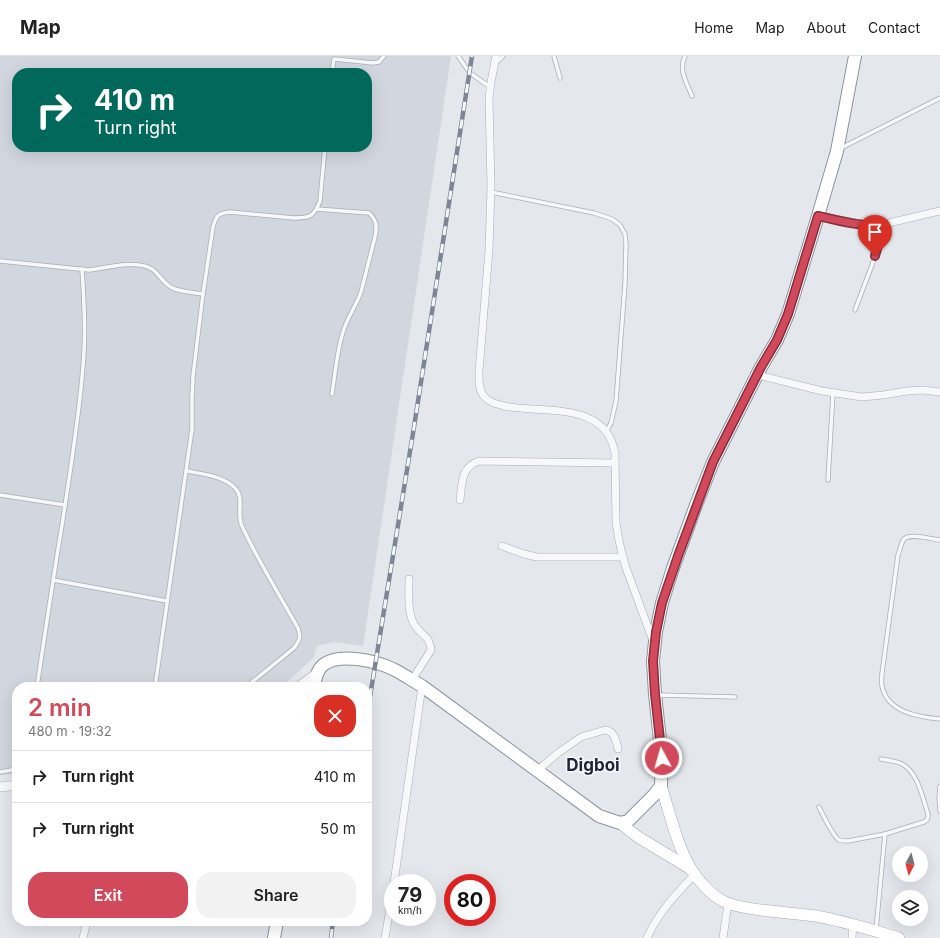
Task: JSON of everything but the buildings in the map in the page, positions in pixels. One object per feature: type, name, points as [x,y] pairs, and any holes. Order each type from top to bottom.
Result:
[{"type":"highway","points":[[315,682],[317,673],[323,665],[332,660],[341,658],[364,660],[393,669],[417,683],[599,816],[611,821],[620,823],[628,821],[661,786],[662,758],[653,661],[656,632],[662,603],[673,568],[713,462],[777,340],[788,314],[818,216],[836,150],[855,56]]},
{"type":"highway","points":[[274,938],[275,926]]},
{"type":"main road","points":[[661,786],[677,837],[693,872],[710,892],[722,901],[736,906],[817,917],[853,924],[899,938]]},
{"type":"main road","points":[[620,823],[638,837],[693,872]]},
{"type":"street","points":[[496,56],[488,98],[491,192],[489,250],[479,385],[482,394],[488,401],[498,405],[568,412],[585,416],[597,422],[606,432],[613,444],[615,463],[616,522],[619,541],[623,557],[655,645]]},
{"type":"street","points":[[818,216],[876,226],[940,211]]},
{"type":"street","points":[[758,375],[822,391],[862,397],[907,391],[923,390],[940,392]]},
{"type":"street","points":[[460,500],[462,479],[469,466],[474,462],[615,463]]},
{"type":"street","points":[[502,546],[537,557],[623,557]]},
{"type":"street","points":[[395,874],[417,683],[431,650],[429,640],[419,631],[414,624],[411,615],[408,579]]},
{"type":"street","points":[[305,682],[317,673]]},
{"type":"street","points":[[537,771],[558,753],[581,737],[605,730],[609,730],[613,734],[618,749]]},
{"type":"street","points":[[0,787],[12,786]]},
{"type":"street","points":[[647,938],[651,928],[660,914],[693,872]]},
{"type":"street","points":[[723,938],[728,903]]},
{"type":"street","points":[[852,938],[853,924]]},
{"type":"street","points":[[83,938],[86,926]]},
{"type":"street","points":[[385,938],[387,926]]},
{"type":"lane","points":[[333,68],[334,58],[374,63],[379,62],[384,56]]},
{"type":"lane","points":[[458,56],[470,73],[490,87]]},
{"type":"lane","points":[[494,65],[503,56]]},
{"type":"lane","points":[[554,56],[560,78]]},
{"type":"lane","points":[[684,56],[682,71],[692,96]]},
{"type":"lane","points":[[836,150],[940,98]]},
{"type":"lane","points":[[156,682],[192,429],[193,376],[203,294],[215,219],[223,213],[230,212],[294,218],[311,216],[317,209],[320,201],[325,152]]},
{"type":"lane","points":[[491,192],[600,215],[612,219],[620,225],[625,234],[625,284],[616,401],[611,423],[606,432]]},
{"type":"lane","points":[[317,209],[369,213],[374,217],[376,223],[375,237],[362,292],[343,331],[340,341],[332,394]]},
{"type":"lane","points":[[856,310],[872,265],[884,224]]},
{"type":"lane","points":[[0,261],[89,270],[115,265],[131,264],[150,268],[174,289],[203,294]]},
{"type":"lane","points":[[38,682],[72,464],[83,365],[85,329],[82,269]]},
{"type":"lane","points":[[828,480],[833,393]]},
{"type":"lane","points":[[186,471],[223,479],[237,489],[240,505],[240,524],[298,628],[300,635],[294,648],[252,682]]},
{"type":"lane","points":[[0,495],[65,506]]},
{"type":"lane","points":[[940,540],[920,536],[911,536],[905,539],[901,545],[898,555],[882,673],[882,685],[885,694],[897,708],[910,714],[940,719]]},
{"type":"lane","points":[[53,580],[167,601]]},
{"type":"lane","points":[[655,695],[735,697]]},
{"type":"lane","points":[[819,807],[833,833],[840,840],[844,841],[885,834],[927,820],[928,814],[915,778],[910,770],[903,764],[881,759]]},
{"type":"lane","points":[[0,772],[12,770]]},
{"type":"lane","points":[[940,786],[940,811]]},
{"type":"lane","points":[[876,931],[885,834]]},
{"type":"shaded area","points":[[0,56],[451,56],[363,646],[334,642],[317,646],[314,657],[287,682],[12,682],[12,774],[0,775]]},
{"type":"railway","points":[[372,684],[472,56]]},
{"type":"railway","points":[[331,938],[332,926]]},
{"type":"district","name":"Digboi","points":[[593,765]]},
{"type":"route","points":[[662,758],[653,661],[656,632],[662,603],[696,505],[713,462],[727,433],[748,396],[761,367],[777,340],[788,314],[818,216],[876,226],[884,224],[875,256]]}]
